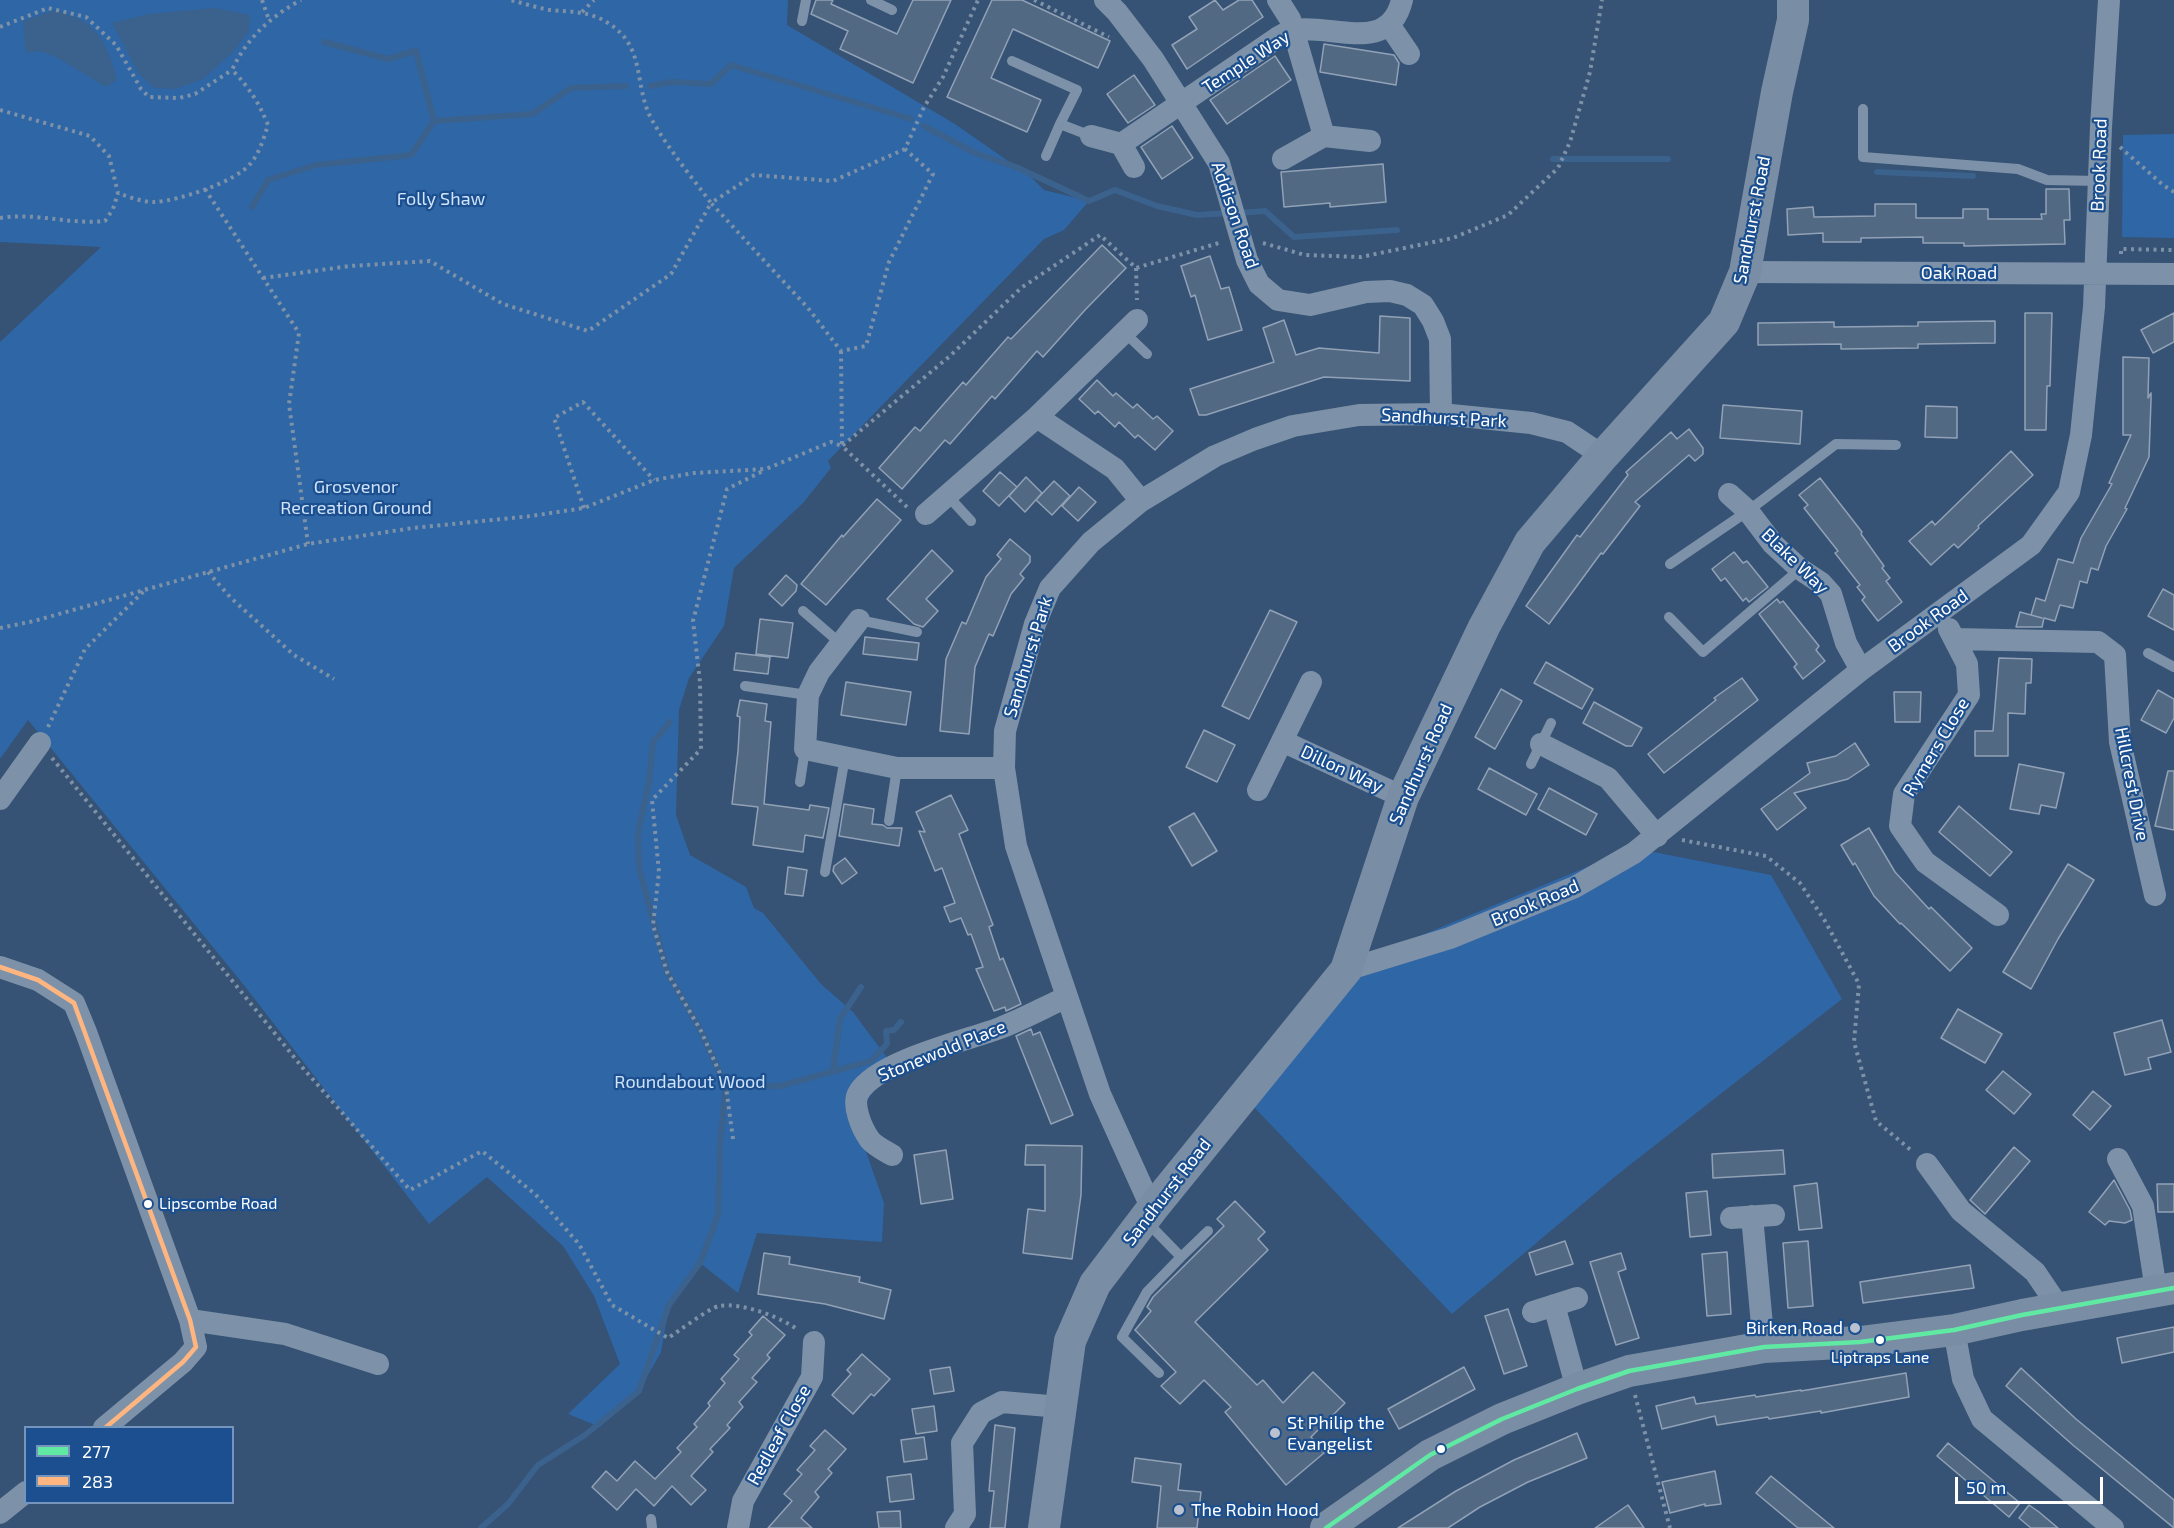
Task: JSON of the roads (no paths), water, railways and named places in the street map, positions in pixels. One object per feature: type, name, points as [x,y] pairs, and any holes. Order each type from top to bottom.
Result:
[{"type":"street","name":"Addison Road","points":[[1105,0],[1153,58],[1219,163],[1247,260],[1259,284],[1278,300],[1310,305],[1366,292],[1390,291],[1407,295],[1423,304],[1440,339],[1441,414]]},
{"type":"street","points":[[1278,0],[1290,19],[1324,136]]},
{"type":"street","points":[[1402,0],[1390,26],[1409,54]]},
{"type":"street","name":"Sandhurst Road","points":[[1044,1528],[1070,1341],[1095,1284],[1148,1214],[1346,970],[1403,797],[1484,627],[1530,542],[1603,456],[1724,322],[1745,272],[1777,92],[1793,20],[1792,0]]},
{"type":"street","name":"Brook Road","points":[[1346,970],[1450,938],[1575,887],[1634,853],[1861,670],[2031,544],[2069,492],[2081,435],[2095,273],[2109,0]]},
{"type":"street","name":"Temple Way","points":[[1121,144],[1277,38],[1293,30],[1370,33],[1390,26]]},
{"type":"street","points":[[1091,136],[1121,144],[1134,167]]},
{"type":"street","points":[[1283,159],[1324,136],[1370,141]]},
{"type":"street","name":"Oak Road","points":[[1745,272],[2174,274]]},
{"type":"street","points":[[918,512],[947,495],[1036,417],[1130,326]]},
{"type":"street","name":"Sandhurst Park","points":[[1148,1214],[1100,1094],[1016,846],[1005,768],[1005,731],[1035,624],[1050,588],[1090,542],[1141,501],[1215,456],[1293,426],[1359,415],[1441,414],[1531,423],[1567,432],[1603,456]]},
{"type":"street","points":[[1036,417],[1115,469],[1141,501]]},
{"type":"street","name":"Blake Way","points":[[1729,494],[1748,511],[1773,544],[1800,569],[1821,583],[1831,594],[1846,643],[1861,670]]},
{"type":"street","name":"Rymers Close","points":[[1940,612],[1967,664],[1969,695],[1904,794],[1900,826],[1925,862],[1998,915]]},
{"type":"street","points":[[859,620],[819,672],[808,695],[805,749],[897,768],[1005,768]]},
{"type":"street","name":"Hillcrest Drive","points":[[1955,639],[2098,642],[2115,655],[2120,742],[2155,895]]},
{"type":"street","name":"Dillon Way","points":[[1258,790],[1311,682]]},
{"type":"street","name":"Dillon Way","points":[[1282,741],[1403,797]]},
{"type":"street","points":[[0,800],[40,743]]},
{"type":"street","points":[[1536,754],[1608,778],[1657,836]]},
{"type":"street","points":[[0,967],[38,980],[74,1003],[190,1320],[196,1347],[183,1362],[106,1426]]},
{"type":"street","name":"Stonewold Place","points":[[892,1155],[870,1141],[864,1130],[856,1101],[857,1094],[866,1083],[896,1065],[1003,1026],[1067,997]]},
{"type":"street","points":[[1326,1528],[1430,1455],[1502,1419],[1629,1371],[1764,1347],[1860,1342],[1954,1330],[2165,1289],[2143,1206],[2118,1159]]},
{"type":"street","points":[[1927,1164],[1961,1211],[2035,1272],[2060,1309]]},
{"type":"street","points":[[1753,1216],[1764,1347]]},
{"type":"street","points":[[1576,1298],[1544,1309],[1577,1389]]},
{"type":"street","points":[[190,1320],[285,1334],[378,1364]]},
{"type":"street","points":[[1954,1330],[1963,1378],[1982,1419],[2113,1528]]},
{"type":"street","name":"Redleaf Close","points":[[736,1528],[742,1501],[812,1377],[814,1342]]},
{"type":"street","points":[[956,1528],[965,1514],[962,1443],[981,1413],[1002,1402],[1060,1407]]},
{"type":"street","points":[[0,1513],[24,1494]]},
{"type":"lane","points":[[802,21],[806,0]]},
{"type":"lane","points":[[871,0],[892,10]]},
{"type":"lane","points":[[1012,61],[1077,90],[1046,156]]},
{"type":"lane","points":[[1863,109],[1863,157],[2018,169],[2047,180],[2099,181]]},
{"type":"lane","points":[[1060,124],[1091,136]]},
{"type":"lane","points":[[1130,326],[1147,354]]},
{"type":"lane","points":[[1670,564],[1748,511],[1836,444],[1896,445]]},
{"type":"lane","points":[[947,495],[971,521]]},
{"type":"lane","points":[[1670,617],[1703,652],[1800,569]]},
{"type":"lane","points":[[803,611],[840,643]]},
{"type":"lane","points":[[859,620],[917,632]]},
{"type":"lane","points":[[2148,653],[2174,667]]},
{"type":"lane","points":[[745,686],[808,695]]},
{"type":"lane","points":[[1536,754],[1551,723]]},
{"type":"lane","points":[[800,782],[805,749]]},
{"type":"lane","points":[[825,872],[845,757]]},
{"type":"lane","points":[[889,821],[897,768]]},
{"type":"lane","points":[[1148,1214],[1181,1257]]},
{"type":"lane","points":[[1159,1373],[1122,1337],[1146,1292],[1208,1231]]},
{"type":"waterway","points":[[252,207],[268,180],[316,165],[411,155],[434,121],[416,51],[388,59],[324,42]]},
{"type":"waterway","points":[[650,86],[672,82],[711,84],[731,65],[911,119]]},
{"type":"waterway","points":[[434,121],[532,114],[571,88],[626,86]]},
{"type":"waterway","points":[[924,126],[975,153],[1016,167],[1089,201],[1115,190],[1157,206],[1197,215],[1228,213]]},
{"type":"waterway","points":[[1553,159],[1668,159]]},
{"type":"waterway","points":[[1877,172],[1973,176]]},
{"type":"waterway","points":[[1238,213],[1265,211],[1294,237],[1397,230]]},
{"type":"waterway","points":[[481,1528],[508,1504],[538,1465],[585,1435],[639,1391],[669,1305],[700,1263],[718,1215],[720,1143],[726,1087],[701,1031],[667,972],[639,868],[638,833],[649,782],[653,742],[670,722]]},
{"type":"waterway","points":[[833,1071],[840,1019],[861,987]]},
{"type":"waterway","points":[[726,1087],[780,1086],[871,1061],[887,1044],[886,1031],[894,1030],[901,1022]]},
{"type":"place","name":"Lipscombe Road","points":[[148,1204]]},
{"type":"place","name":"Birken Road","points":[[1855,1328]]},
{"type":"place","name":"Liptraps Lane","points":[[1880,1340]]},
{"type":"place","name":"St Philip the Evangelist","points":[[1275,1433]]},
{"type":"place","name":"The Robin Hood","points":[[1179,1510]]},
{"type":"park label","name":"Folly Shaw","points":[[441,199]]},
{"type":"park label","name":"Grosvenor Recreation Ground","points":[[356,497]]},
{"type":"park label","name":"Roundabout Wood","points":[[690,1082]]}]
